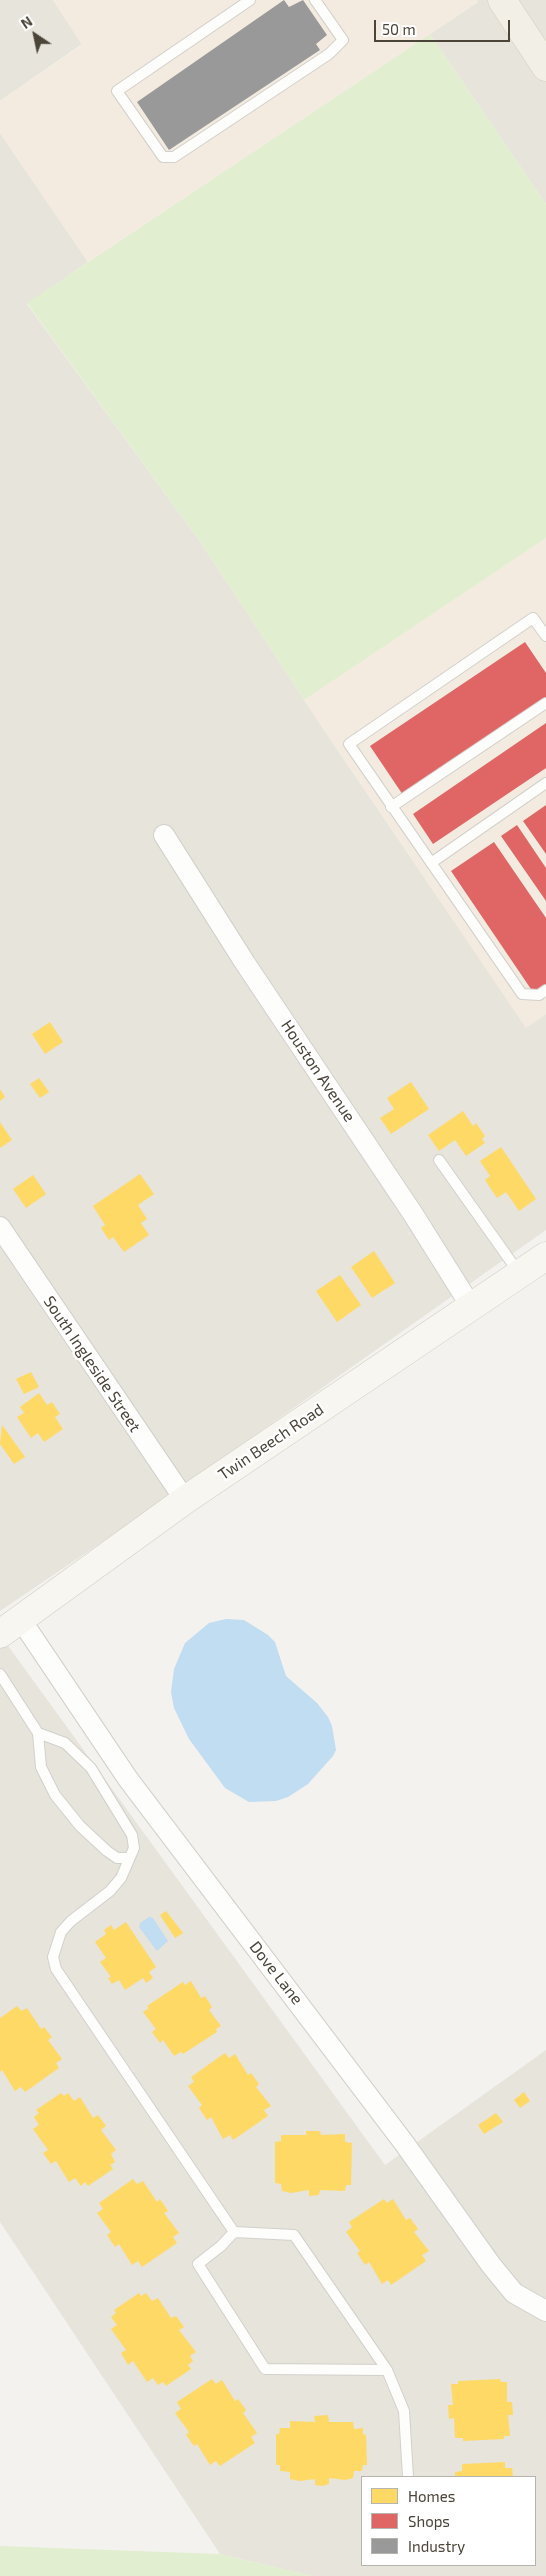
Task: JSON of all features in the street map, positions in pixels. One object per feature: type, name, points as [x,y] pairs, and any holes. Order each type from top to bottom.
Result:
[{"type":"main road","points":[[502,0],[546,65]]},
{"type":"street","name":"Houston Avenue","points":[[164,835],[245,963],[414,1214],[472,1308]]},
{"type":"street","name":"South Ingleside Street","points":[[0,1227],[185,1500]]},
{"type":"street","name":"Twin Beech Road","points":[[10,1627],[185,1500],[347,1389],[472,1308],[546,1256]]},
{"type":"street","name":"Dove Lane","points":[[10,1627],[404,2142],[492,2265],[514,2293],[538,2309],[546,2311]]},
{"type":"lane","points":[[250,0],[117,91],[163,157],[174,157],[329,54],[343,40],[315,0]]},
{"type":"lane","points":[[546,636],[533,618],[349,744],[522,994],[539,995],[546,990]]},
{"type":"lane","points":[[392,806],[546,703]]},
{"type":"lane","points":[[431,863],[546,783]]},
{"type":"lane","points":[[439,1160],[520,1274]]},
{"type":"lane","points":[[0,1674],[38,1733],[41,1767],[56,1795],[80,1826],[107,1851],[118,1858],[129,1858]]},
{"type":"lane","points":[[38,1733],[65,1743],[91,1768],[132,1834],[134,1848],[121,1878],[110,1891],[71,1921],[61,1932],[53,1957],[56,1969],[234,2232]]},
{"type":"lane","points":[[387,2370],[265,2369],[198,2264],[221,2246],[234,2232],[294,2235],[387,2370],[404,2411],[408,2476]]},
{"type":"shaded area","points":[[0,0],[53,0],[82,44],[0,101]]},
{"type":"shaded area","points":[[53,0],[477,0],[478,2],[88,262],[0,133],[0,101],[82,45]]},
{"type":"shaded area","points":[[477,0],[546,0],[546,204],[430,34],[478,2]]},
{"type":"shaded area","points":[[0,133],[88,262],[27,304],[198,539],[330,739],[526,1027],[546,1014],[546,1230],[142,1515],[0,1611]]},
{"type":"shaded area","points":[[546,538],[546,1014],[526,1028],[304,700]]},
{"type":"shaded area","points":[[6,1643],[385,2165],[546,2050],[546,2576],[312,2576],[220,2554],[0,2222],[0,1648]]},
{"type":"green space","points":[[430,34],[546,204],[546,538],[304,700],[198,539],[27,303]]},
{"type":"green space","points":[[0,2546],[220,2554],[312,2576],[0,2576]]},
{"type":"water","points":[[226,1619],[244,1620],[268,1635],[275,1642],[286,1676],[317,1703],[328,1717],[332,1726],[336,1750],[333,1756],[308,1784],[288,1797],[276,1801],[249,1802],[225,1788],[189,1739],[174,1708],[171,1692],[174,1669],[185,1643],[209,1623]]},
{"type":"water","points":[[149,1917],[153,1918],[168,1941],[157,1951],[139,1927],[140,1923]]},
{"type":"building: Homes","points":[[50,1022],[63,1042],[45,1054],[32,1034]]},
{"type":"building: Homes","points":[[39,1078],[49,1092],[40,1098],[30,1084]]},
{"type":"building: Homes","points":[[411,1082],[429,1109],[391,1134],[380,1118],[394,1109],[387,1098]]},
{"type":"building: Homes","points":[[0,1089],[5,1097],[0,1101]]},
{"type":"building: Homes","points":[[463,1111],[473,1126],[476,1123],[485,1136],[482,1139],[485,1143],[466,1156],[455,1140],[439,1151],[428,1135]]},
{"type":"building: Homes","points":[[0,1122],[12,1140],[0,1148]]},
{"type":"building: Homes","points":[[501,1147],[536,1199],[519,1211],[506,1192],[497,1198],[485,1180],[490,1176],[480,1161]]},
{"type":"building: Homes","points":[[140,1174],[154,1194],[138,1205],[147,1219],[141,1223],[149,1235],[124,1252],[113,1237],[109,1240],[101,1228],[105,1225],[93,1206]]},
{"type":"building: Homes","points":[[33,1175],[46,1194],[26,1208],[13,1189]]},
{"type":"building: Homes","points":[[374,1251],[395,1283],[372,1298],[351,1267]]},
{"type":"building: Homes","points":[[340,1275],[361,1305],[337,1322],[316,1291]]},
{"type":"building: Homes","points":[[31,1372],[39,1387],[24,1394],[16,1379]]},
{"type":"building: Homes","points":[[39,1393],[47,1405],[52,1402],[60,1414],[55,1417],[63,1429],[44,1442],[38,1433],[31,1438],[17,1417],[24,1413],[20,1407]]},
{"type":"building: Homes","points":[[2,1425],[25,1457],[14,1464],[0,1444]]},
{"type":"building: Homes","points":[[166,1911],[183,1933],[175,1938],[160,1915]]},
{"type":"building: Homes","points":[[126,1922],[156,1967],[149,1972],[153,1978],[146,1983],[143,1978],[125,1990],[119,1980],[112,1984],[108,1978],[111,1977],[100,1962],[106,1958],[95,1942],[106,1934],[104,1930],[111,1925],[114,1930]]},
{"type":"building: Homes","points":[[191,1981],[201,1998],[205,1996],[212,2007],[209,2010],[221,2026],[216,2029],[217,2032],[183,2054],[181,2052],[174,2056],[163,2040],[160,2043],[152,2032],[156,2029],[143,2012],[149,2008],[147,2006],[183,1982],[185,1985]]},
{"type":"building: Homes","points":[[17,2006],[21,2011],[27,2008],[41,2029],[44,2027],[52,2037],[48,2040],[62,2059],[56,2063],[59,2068],[25,2092],[21,2087],[15,2091],[2,2070],[0,2072],[0,2018]]},
{"type":"building: Homes","points":[[225,2053],[229,2058],[235,2054],[248,2075],[251,2073],[259,2084],[256,2087],[271,2106],[264,2110],[268,2116],[233,2140],[230,2135],[223,2139],[211,2117],[207,2120],[199,2108],[202,2105],[188,2086],[194,2082],[191,2077]]},
{"type":"building: Homes","points":[[524,2092],[530,2101],[520,2108],[514,2100]]},
{"type":"building: Homes","points":[[61,2093],[64,2096],[68,2093],[74,2101],[80,2097],[93,2118],[98,2115],[106,2126],[101,2130],[116,2150],[111,2154],[115,2162],[110,2165],[113,2169],[88,2186],[85,2182],[81,2186],[75,2178],[69,2182],[56,2161],[51,2164],[43,2153],[48,2150],[33,2129],[39,2125],[34,2117],[39,2113],[36,2110]]},
{"type":"building: Homes","points":[[496,2113],[503,2122],[484,2134],[478,2125]]},
{"type":"building: Homes","points":[[306,2131],[320,2131],[321,2135],[345,2134],[345,2142],[352,2143],[351,2185],[346,2185],[345,2191],[320,2190],[319,2195],[309,2196],[309,2190],[291,2193],[282,2191],[281,2184],[275,2183],[275,2142],[281,2141],[281,2135],[306,2135]]},
{"type":"building: Homes","points":[[133,2179],[137,2184],[143,2181],[157,2202],[160,2199],[168,2211],[164,2213],[179,2233],[173,2237],[177,2243],[142,2267],[138,2261],[132,2265],[119,2244],[115,2247],[107,2235],[111,2232],[97,2213],[103,2209],[99,2203]]},
{"type":"building: Homes","points":[[384,2199],[387,2203],[393,2199],[406,2220],[410,2218],[418,2229],[414,2232],[429,2251],[422,2255],[426,2261],[391,2285],[388,2280],[382,2284],[369,2262],[365,2265],[357,2253],[360,2251],[346,2232],[352,2227],[349,2222]]},
{"type":"building: Homes","points":[[139,2293],[141,2296],[146,2293],[152,2301],[158,2298],[171,2318],[176,2316],[184,2327],[179,2330],[196,2352],[190,2356],[193,2361],[188,2365],[191,2369],[166,2386],[163,2382],[158,2385],[153,2378],[147,2382],[133,2361],[128,2365],[121,2353],[126,2350],[111,2329],[117,2325],[111,2317],[116,2313],[114,2310]]},
{"type":"building: Homes","points":[[212,2379],[216,2384],[222,2380],[235,2401],[238,2399],[246,2410],[243,2413],[257,2433],[251,2437],[255,2443],[220,2466],[216,2461],[210,2465],[197,2444],[194,2446],[186,2435],[189,2432],[175,2413],[181,2409],[177,2402]]},
{"type":"building: Homes","points":[[500,2379],[501,2382],[507,2382],[507,2402],[512,2402],[513,2415],[508,2415],[510,2436],[504,2436],[504,2439],[463,2441],[463,2438],[455,2438],[454,2418],[449,2419],[448,2405],[453,2405],[451,2384],[458,2384],[458,2381]]},
{"type":"building: Homes","points":[[328,2415],[329,2422],[353,2422],[354,2429],[363,2428],[363,2434],[366,2435],[367,2465],[363,2465],[362,2471],[354,2471],[353,2478],[345,2480],[329,2478],[329,2484],[322,2486],[315,2485],[315,2479],[300,2481],[290,2479],[290,2472],[280,2471],[280,2465],[276,2465],[276,2434],[279,2434],[280,2428],[290,2428],[290,2421],[315,2422],[314,2416]]},
{"type":"building: Homes","points":[[505,2462],[505,2468],[512,2468],[513,2476],[455,2476],[455,2472],[462,2471],[462,2464]]},
{"type":"building: Shops","points":[[525,642],[546,673],[546,698],[403,795],[370,746]]},
{"type":"building: Shops","points":[[546,723],[546,768],[433,844],[413,814]]},
{"type":"building: Shops","points":[[546,805],[546,854],[523,821]]},
{"type":"building: Shops","points":[[517,825],[546,868],[546,901],[501,836]]},
{"type":"building: Shops","points":[[494,842],[546,918],[546,987],[535,995],[451,871]]},
{"type":"building: Industry","points":[[284,0],[289,7],[303,0],[327,35],[316,44],[320,50],[169,150],[137,102]]}]
